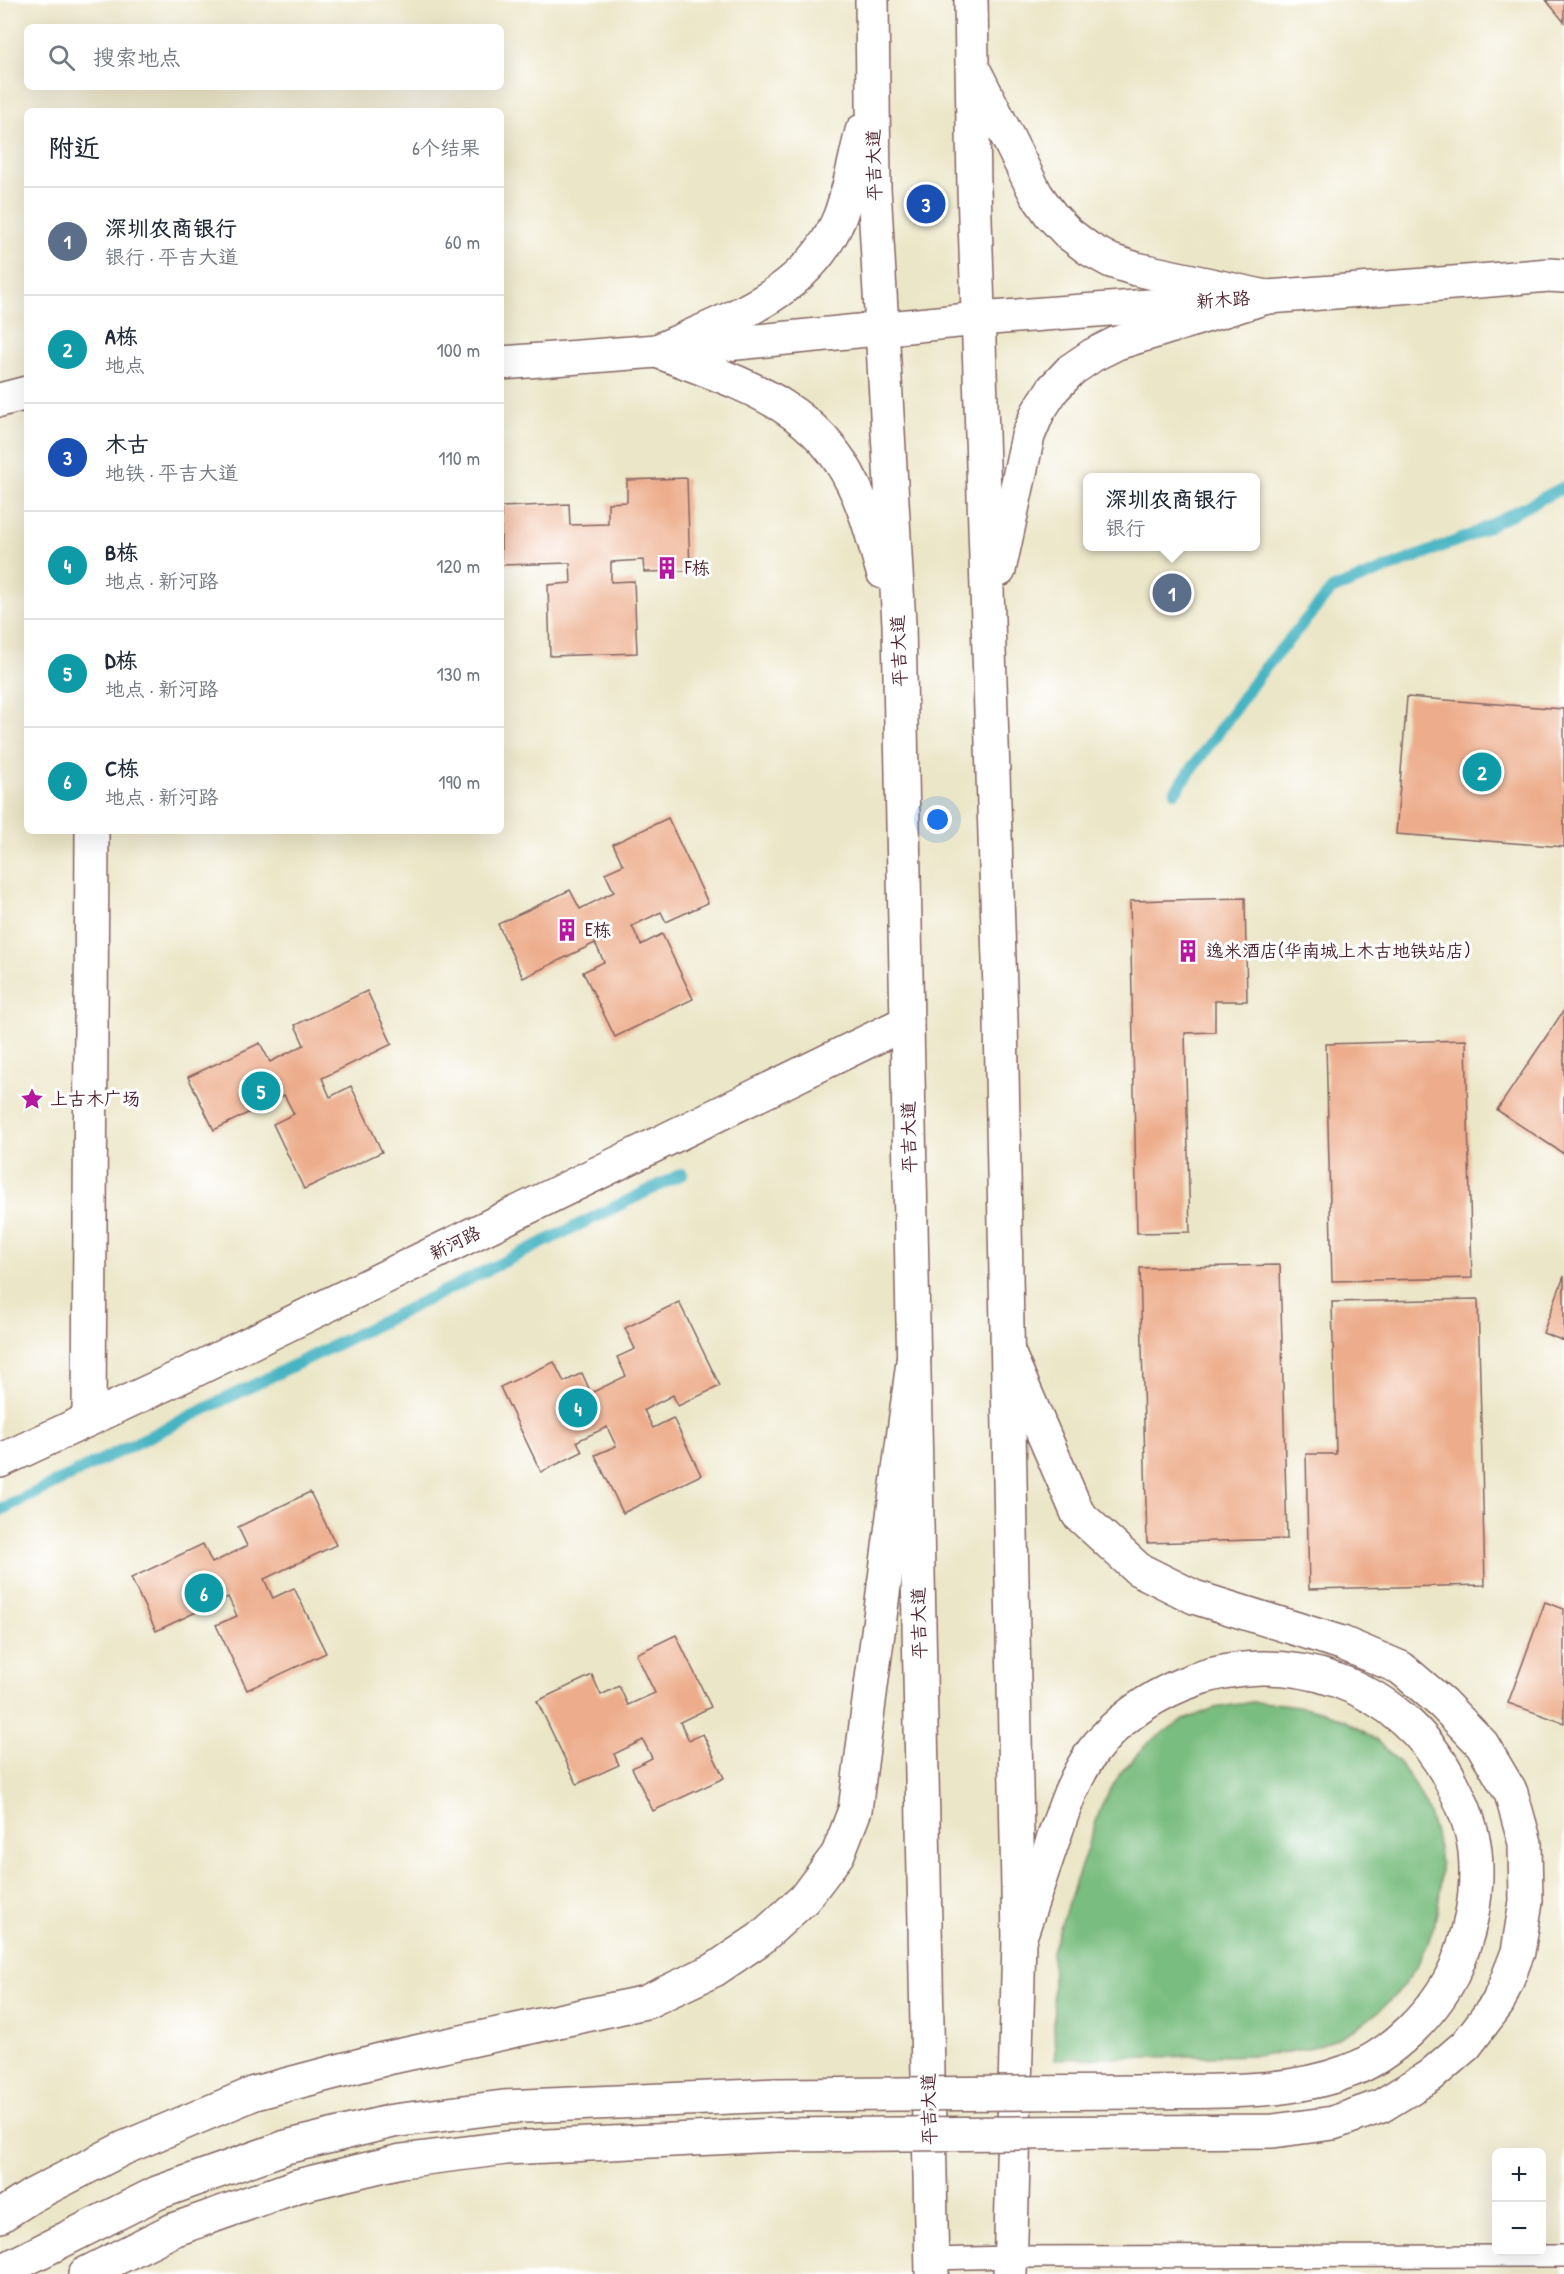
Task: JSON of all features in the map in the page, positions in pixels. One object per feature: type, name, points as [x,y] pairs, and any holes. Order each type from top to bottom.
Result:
[{"type":"main road","name":"平吉大道","points":[[872,0],[874,188],[899,624],[932,2266]]},
{"type":"main road","points":[[971,0],[978,319],[1001,1020],[1019,1940],[1010,2265]]},
{"type":"main road","points":[[972,67],[1036,194],[1051,215],[1075,239],[1112,261],[1136,269],[1267,297]]},
{"type":"main road","points":[[657,351],[779,293],[799,277],[815,259],[840,215],[873,89]]},
{"type":"main road","name":"新木路","points":[[504,363],[657,351],[978,319],[1550,275],[1564,276]]},
{"type":"main road","points":[[988,620],[1028,436],[1038,412],[1053,389],[1071,370],[1093,355],[1117,344],[1267,297]]},
{"type":"main road","points":[[657,351],[761,392],[790,409],[815,430],[837,455],[854,484],[866,515],[899,624]]},
{"type":"main road","points":[[0,400],[24,394]]},
{"type":"main road","points":[[89,1419],[92,834]]},
{"type":"main road","name":"新河路","points":[[0,1461],[195,1370],[907,1022]]},
{"type":"main road","points":[[85,2274],[173,2230],[297,2186],[401,2161],[506,2148],[777,2135],[1273,2131],[1333,2123],[1381,2106],[1430,2076],[1466,2044],[1498,2003],[1518,1952],[1526,1901],[1525,1843],[1510,1793],[1482,1744],[1442,1703],[1401,1668],[1342,1643],[1194,1597],[1138,1569],[1078,1514],[1008,1352]]},
{"type":"main road","points":[[0,2216],[33,2195],[124,2148],[255,2094],[388,2058],[646,2002],[714,1970],[760,1939],[804,1899],[837,1854],[855,1810],[914,1354]]},
{"type":"main road","points":[[0,2272],[157,2193],[286,2147],[393,2121],[503,2108],[776,2095],[1139,2092],[1261,2089],[1307,2085],[1350,2071],[1389,2048],[1423,2018],[1450,1981],[1467,1939],[1476,1894],[1474,1849],[1463,1805],[1443,1765],[1415,1729],[1379,1700],[1339,1680],[1295,1669],[1250,1667],[1205,1675],[1162,1692],[1125,1718],[1094,1751],[1071,1789],[1019,1940]]},
{"type":"lane","points":[[932,2266],[1564,2256]]},
{"type":"green space","points":[[1252,1702],[1308,1708],[1347,1722],[1360,1729],[1392,1756],[1416,1788],[1432,1824],[1440,1863],[1439,1902],[1429,1940],[1410,1976],[1383,2007],[1360,2026],[1334,2040],[1302,2050],[1251,2055],[1055,2059],[1052,1951],[1102,1804],[1121,1772],[1147,1744],[1179,1722],[1214,1708]]},
{"type":"building","points":[[1546,0],[1564,0],[1564,22]]},
{"type":"building","name":"F栋","points":[[687,478],[690,571],[644,572],[643,560],[611,562],[611,582],[634,581],[637,653],[550,656],[548,585],[571,583],[570,563],[504,565],[504,507],[569,504],[570,525],[608,524],[608,503],[627,502],[627,480]]},
{"type":"building","points":[[1407,697],[1564,709],[1564,847],[1396,834]]},
{"type":"building","name":"E栋","points":[[668,818],[708,903],[666,922],[661,912],[632,926],[641,945],[662,934],[693,999],[615,1037],[583,972],[604,962],[595,943],[523,978],[498,924],[570,890],[580,909],[614,892],[605,873],[623,865],[613,844]]},
{"type":"building","points":[[1245,898],[1247,1001],[1215,1001],[1215,1032],[1185,1033],[1190,1232],[1137,1233],[1130,901]]},
{"type":"building","points":[[367,991],[392,1044],[322,1078],[330,1097],[351,1086],[382,1152],[304,1189],[273,1124],[294,1114],[284,1095],[214,1130],[188,1077],[260,1043],[270,1062],[304,1045],[295,1025]]},
{"type":"building","points":[[1564,1010],[1564,1154],[1497,1110]]},
{"type":"building","points":[[1466,1040],[1472,1278],[1332,1281],[1326,1044]]},
{"type":"building","points":[[1280,1265],[1287,1539],[1147,1543],[1140,1268]]},
{"type":"building","points":[[1564,1276],[1564,1341],[1543,1333]]},
{"type":"building","points":[[1478,1299],[1485,1585],[1309,1589],[1306,1454],[1336,1454],[1332,1302]]},
{"type":"building","points":[[679,1302],[720,1386],[678,1406],[673,1395],[644,1410],[653,1428],[673,1418],[701,1475],[623,1513],[595,1455],[616,1446],[607,1427],[577,1441],[582,1452],[541,1472],[500,1387],[554,1362],[564,1382],[582,1373],[591,1393],[626,1376],[617,1357],[635,1349],[625,1328]]},
{"type":"building","points":[[310,1492],[336,1545],[264,1579],[273,1598],[294,1588],[326,1653],[247,1690],[216,1625],[237,1616],[228,1597],[156,1631],[131,1578],[203,1544],[212,1563],[247,1546],[238,1527]]},
{"type":"building","points":[[1545,1602],[1564,1609],[1564,1723],[1508,1703]]},
{"type":"building","points":[[676,1635],[711,1707],[680,1722],[689,1740],[703,1734],[724,1778],[653,1811],[632,1768],[652,1758],[643,1740],[614,1754],[619,1765],[577,1784],[537,1701],[592,1675],[601,1695],[619,1686],[628,1705],[655,1693],[636,1654]]},
{"type":"waterway","points":[[1175,792],[1260,674],[1331,590],[1469,536],[1564,487]]},
{"type":"waterway","points":[[0,1510],[682,1174]]},
{"type":"place","name":"木古","points":[[926,204]]},
{"type":"place","name":"F栋","points":[[667,568]]},
{"type":"place","name":"深圳农商银行","points":[[1172,593]]},
{"type":"place","name":"A栋","points":[[1482,772]]},
{"type":"place","name":"E栋","points":[[567,930]]},
{"type":"place","name":"逸米酒店(华南城上木古地铁站店)","points":[[1188,951]]},
{"type":"place","name":"D栋","points":[[261,1091]]},
{"type":"place","name":"上古木广场","points":[[32,1099]]},
{"type":"place","name":"B栋","points":[[578,1408]]},
{"type":"place","name":"C栋","points":[[204,1593]]}]
